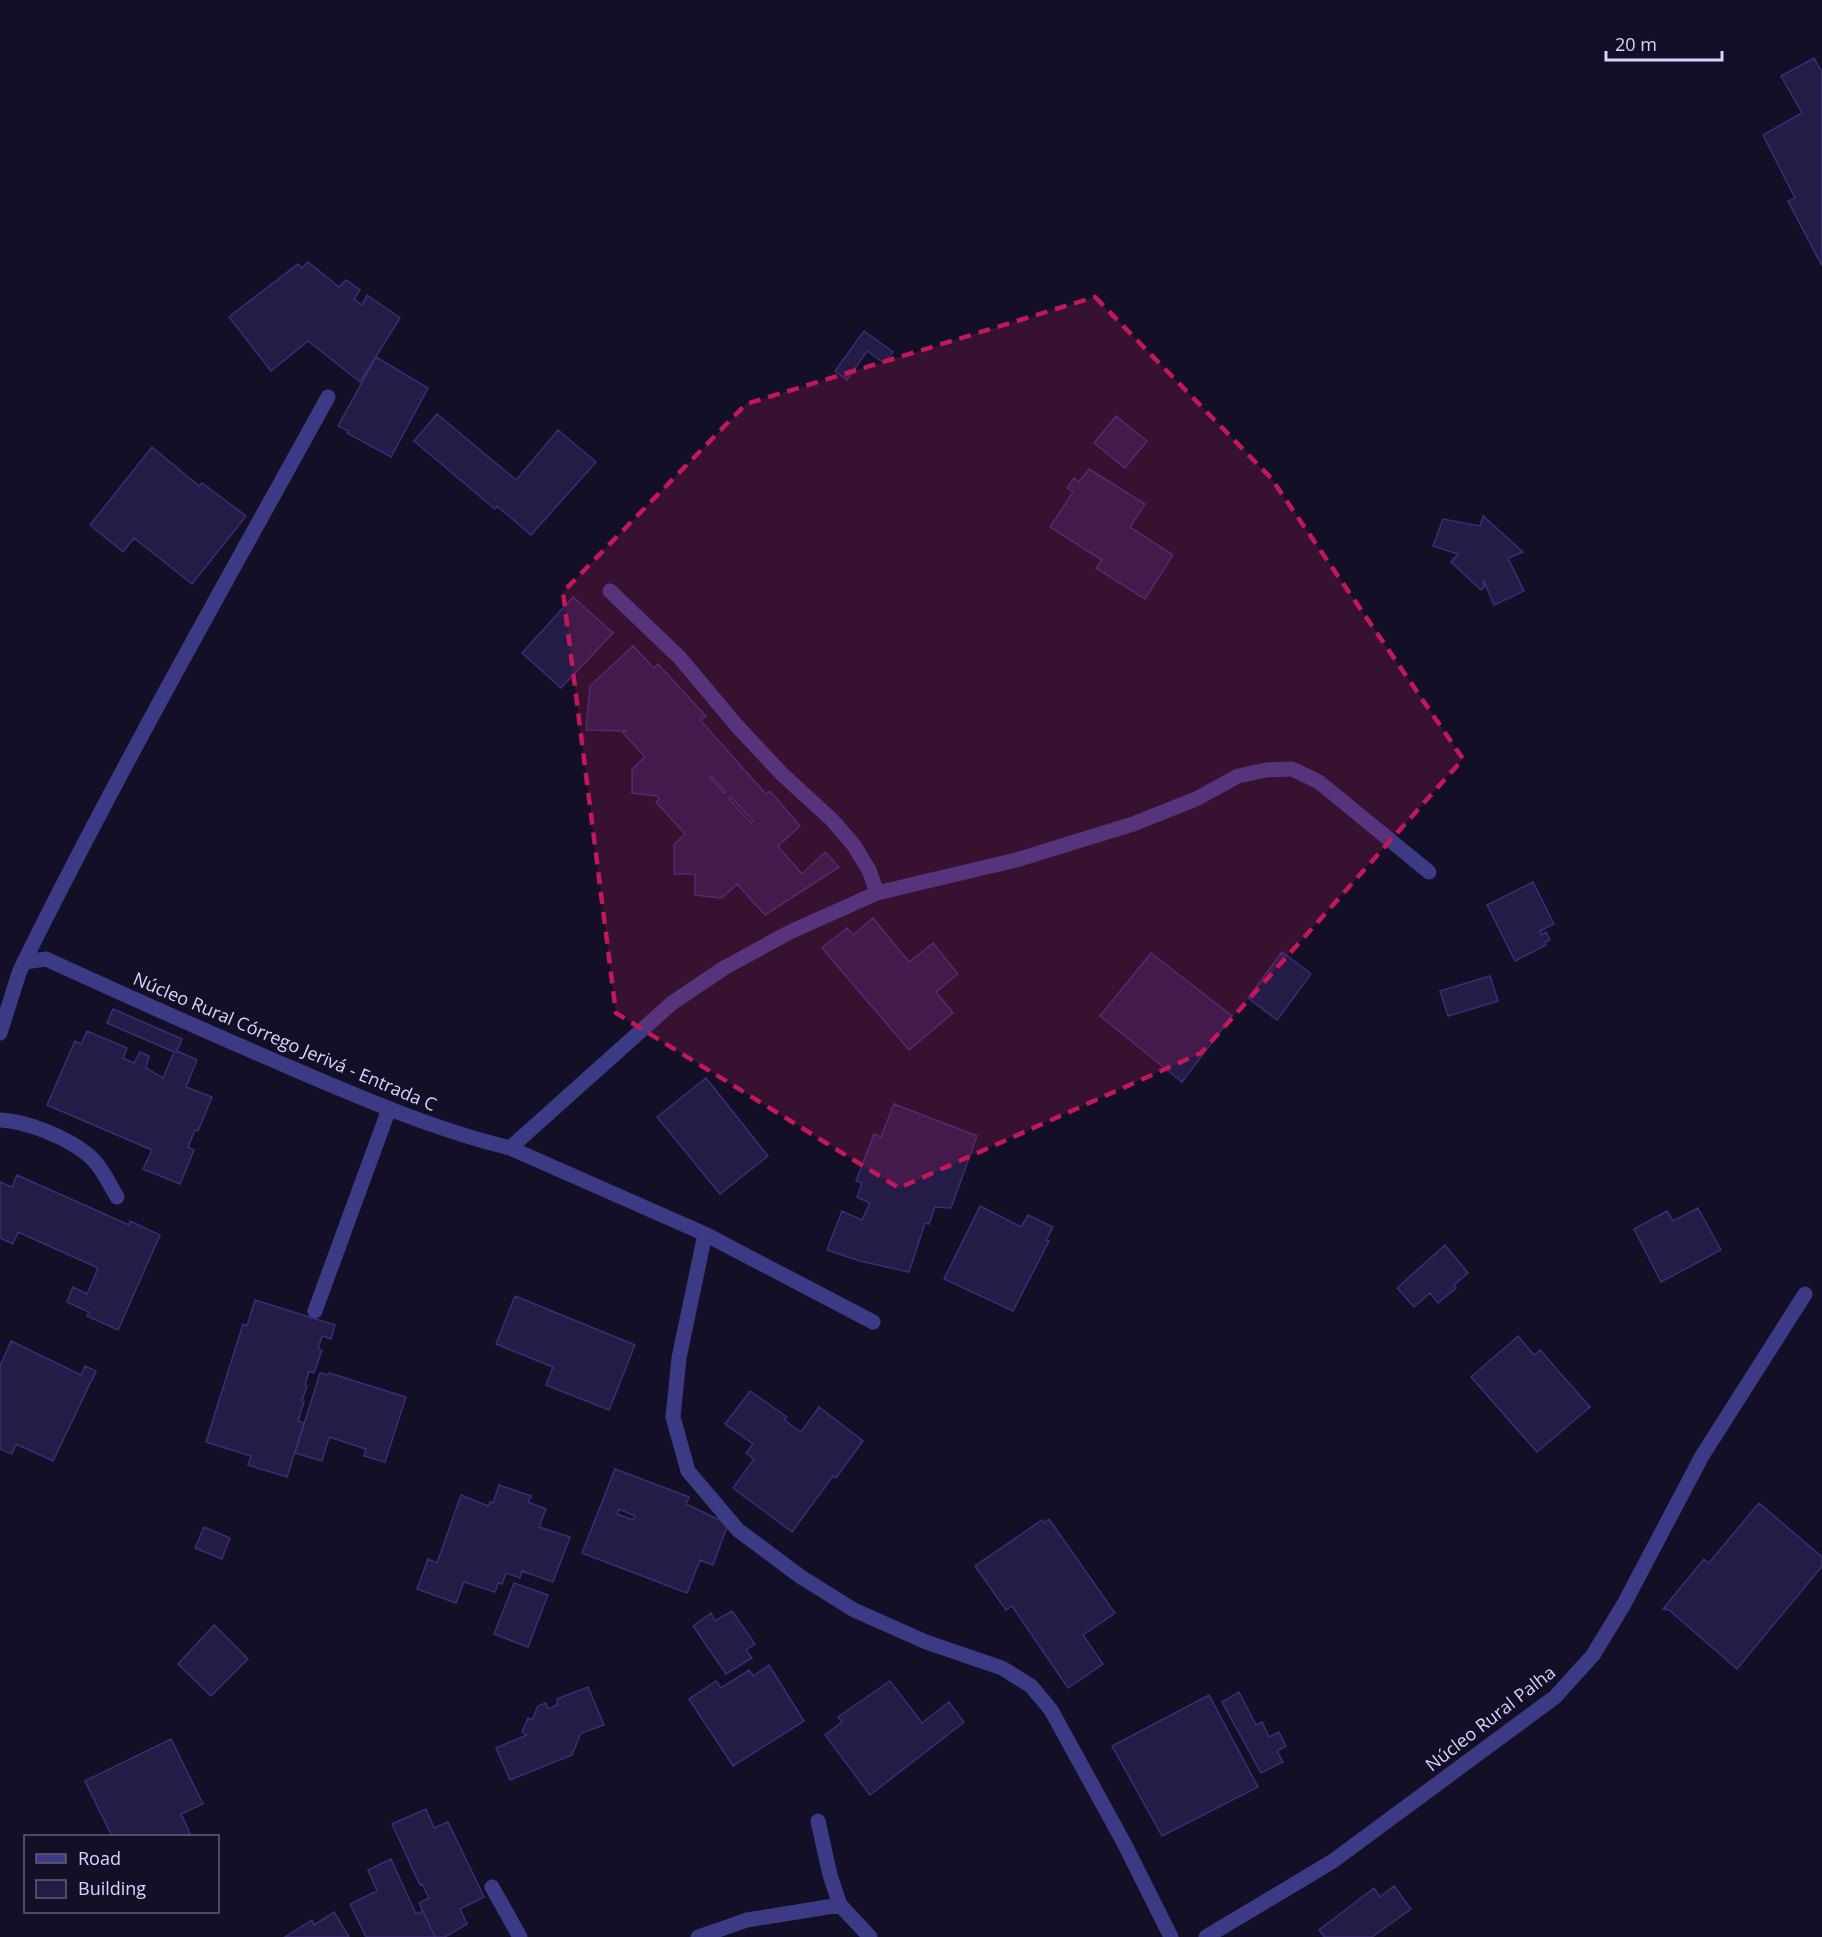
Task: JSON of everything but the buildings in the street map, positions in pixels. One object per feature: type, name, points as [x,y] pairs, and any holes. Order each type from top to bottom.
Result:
[{"type":"street","points":[[0,1033],[19,973],[71,867],[328,397]]},
{"type":"street","points":[[610,591],[680,657],[736,726],[782,774],[832,820],[853,844],[868,870],[877,893]]},
{"type":"street","points":[[510,1148],[672,1003],[724,968],[790,932],[877,893],[1016,860],[1132,824],[1196,799],[1238,776],[1266,770],[1292,770],[1319,782],[1429,872]]},
{"type":"street","name":"Núcleo Rural Córrego Jerivá - Entrada C","points":[[24,962],[46,959],[185,1023],[389,1110],[510,1148],[705,1234],[873,1322]]},
{"type":"street","points":[[315,1311],[389,1110]]},
{"type":"street","points":[[0,1120],[18,1121],[48,1132],[88,1155],[108,1180],[117,1197]]},
{"type":"street","points":[[705,1234],[679,1358],[673,1418],[688,1471],[738,1530],[801,1577],[854,1610],[926,1642],[1002,1668],[1031,1686],[1056,1720],[1124,1843],[1171,1937]]},
{"type":"street","name":"Núcleo Rural Palha","points":[[1206,1937],[1333,1861],[1555,1697],[1593,1655],[1624,1604],[1702,1456],[1805,1294]]},
{"type":"street","points":[[818,1821],[830,1875],[840,1905],[870,1937]]},
{"type":"street","points":[[492,1887],[520,1937]]},
{"type":"street","points":[[699,1937],[747,1920],[840,1905]]},
{"type":"highlighted area","points":[[1095,297],[1271,478],[1463,759],[1201,1053],[899,1188],[616,1013],[563,592],[746,404]]}]
